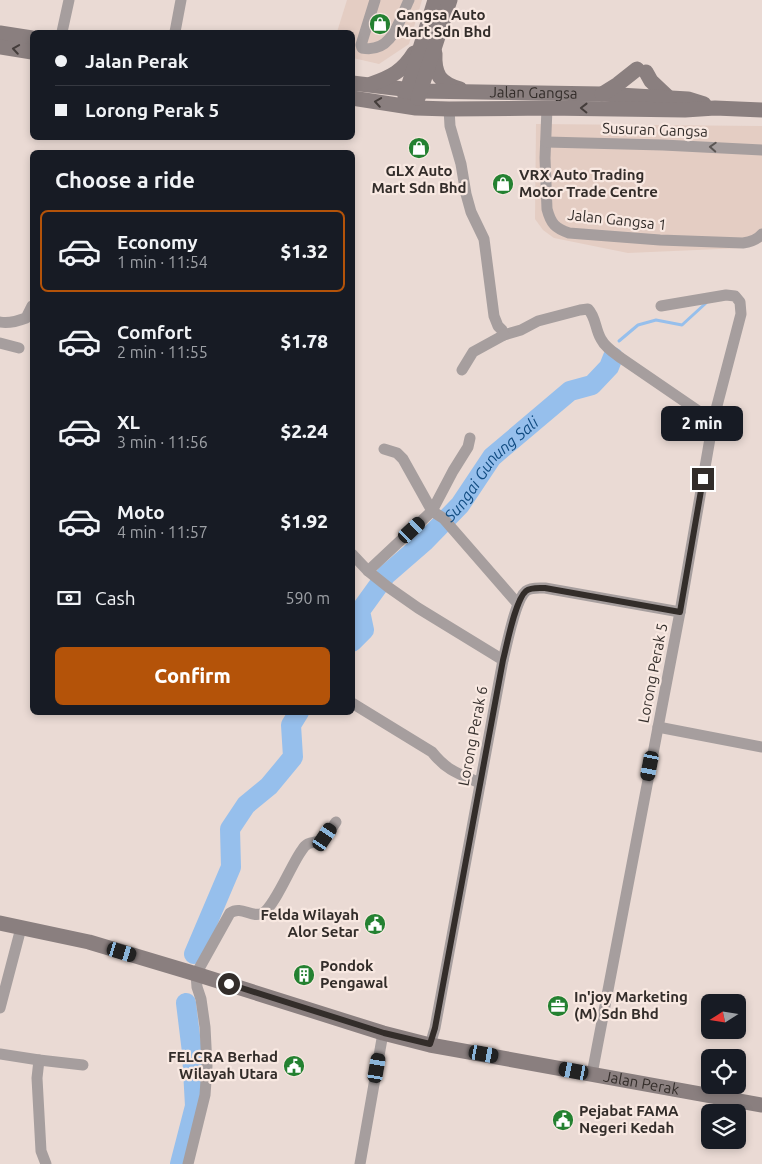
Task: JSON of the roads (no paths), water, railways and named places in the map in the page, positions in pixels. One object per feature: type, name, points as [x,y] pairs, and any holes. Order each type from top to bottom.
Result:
[{"type":"main road","points":[[435,0],[428,44],[435,63],[436,72],[447,85],[468,91]]},
{"type":"main road","points":[[410,107],[413,90],[428,44],[450,0]]},
{"type":"main road","points":[[0,33],[30,38]]},
{"type":"main road","points":[[370,85],[395,74],[428,44]]},
{"type":"main road","points":[[0,47],[30,52]]},
{"type":"main road","points":[[602,94],[641,70],[654,85],[670,98]]},
{"type":"main road","name":"Jalan Gangsa","points":[[355,82],[413,90],[602,94],[670,98],[688,100],[714,108]]},
{"type":"main road","name":"Jalan Gangsa","points":[[355,98],[410,107],[450,109],[685,110],[714,108],[762,110]]},
{"type":"main road","name":"Jalan Perak","points":[[0,923],[89,942],[384,1033],[430,1044],[762,1106]]},
{"type":"street","points":[[62,30],[69,0]]},
{"type":"street","points":[[175,30],[181,0]]},
{"type":"street","points":[[375,0],[361,45],[362,48],[366,49],[380,47],[387,43],[393,35],[409,0]]},
{"type":"street","points":[[546,142],[547,108]]},
{"type":"street","points":[[450,109],[450,126],[461,164],[466,194],[471,212],[484,239],[494,316],[504,335]]},
{"type":"street","name":"Susuran Gangsa","points":[[546,142],[762,150]]},
{"type":"street","name":"Jalan Gangsa 1","points":[[546,142],[547,209],[553,225],[559,230],[569,233],[651,240],[743,243],[751,242],[762,234]]},
{"type":"street","name":"Lorong Perak 5","points":[[592,1074],[680,612],[713,421],[741,314],[740,302],[735,296],[726,295],[661,306]]},
{"type":"street","points":[[462,370],[473,352],[504,335],[521,330],[538,321],[588,309],[592,313],[600,338],[607,347],[713,421]]},
{"type":"street","points":[[0,322],[17,322],[26,318],[30,310]]},
{"type":"street","points":[[0,343],[19,348]]},
{"type":"street","points":[[368,571],[432,511],[468,447],[470,438]]},
{"type":"street","points":[[384,450],[397,453],[403,459],[432,511],[446,523],[518,604],[526,591],[545,588],[680,612]]},
{"type":"street","points":[[355,557],[368,571],[418,608],[503,660]]},
{"type":"street","name":"Lorong Perak 6","points":[[430,1044],[435,1028],[503,660],[518,604]]},
{"type":"street","points":[[355,705],[432,752],[448,769],[480,784]]},
{"type":"street","points":[[658,728],[762,747]]},
{"type":"street","points":[[188,1164],[205,1095],[207,1066],[203,1011],[196,974],[230,913],[235,910],[258,914],[265,912],[302,848],[312,842],[322,840],[336,822]]},
{"type":"street","points":[[0,1008],[21,928]]},
{"type":"street","points":[[360,1164],[384,1033]]},
{"type":"street","points":[[0,1054],[83,1065]]},
{"type":"street","points":[[39,1060],[37,1078],[41,1152],[46,1164]]},
{"type":"waterway","points":[[619,341],[638,325],[656,320],[682,325],[706,303]]},
{"type":"waterway","name":"Sungai Gunung Sali","points":[[355,639],[364,630],[360,611],[386,575],[424,542],[460,505],[492,457],[570,391],[592,385],[609,367],[613,357]]},
{"type":"waterway","name":"Sungai Gunung Sali","points":[[194,954],[231,867],[230,829],[246,805],[269,786],[293,757],[291,725],[297,715]]},
{"type":"waterway","name":"Sungai Gunung Sali","points":[[180,1164],[195,1106],[192,1052],[186,1003]]},
{"type":"place","name":"Gangsa Auto Mart Sdn Bhd","points":[[380,24]]},
{"type":"place","name":"GLX Auto Mart Sdn Bhd","points":[[419,148]]},
{"type":"place","name":"VRX Auto Trading Motor Trade Centre","points":[[503,184]]},
{"type":"place","name":"Felda Wilayah Alor Setar","points":[[375,924]]},
{"type":"place","name":"Pondok Pengawal","points":[[304,975]]},
{"type":"place","name":"In'joy Marketing (M) Sdn Bhd","points":[[558,1006]]},
{"type":"place","name":"FELCRA Berhad Wilayah Utara","points":[[294,1066]]},
{"type":"place","name":"Pejabat FAMA Negeri Kedah","points":[[563,1120]]}]
